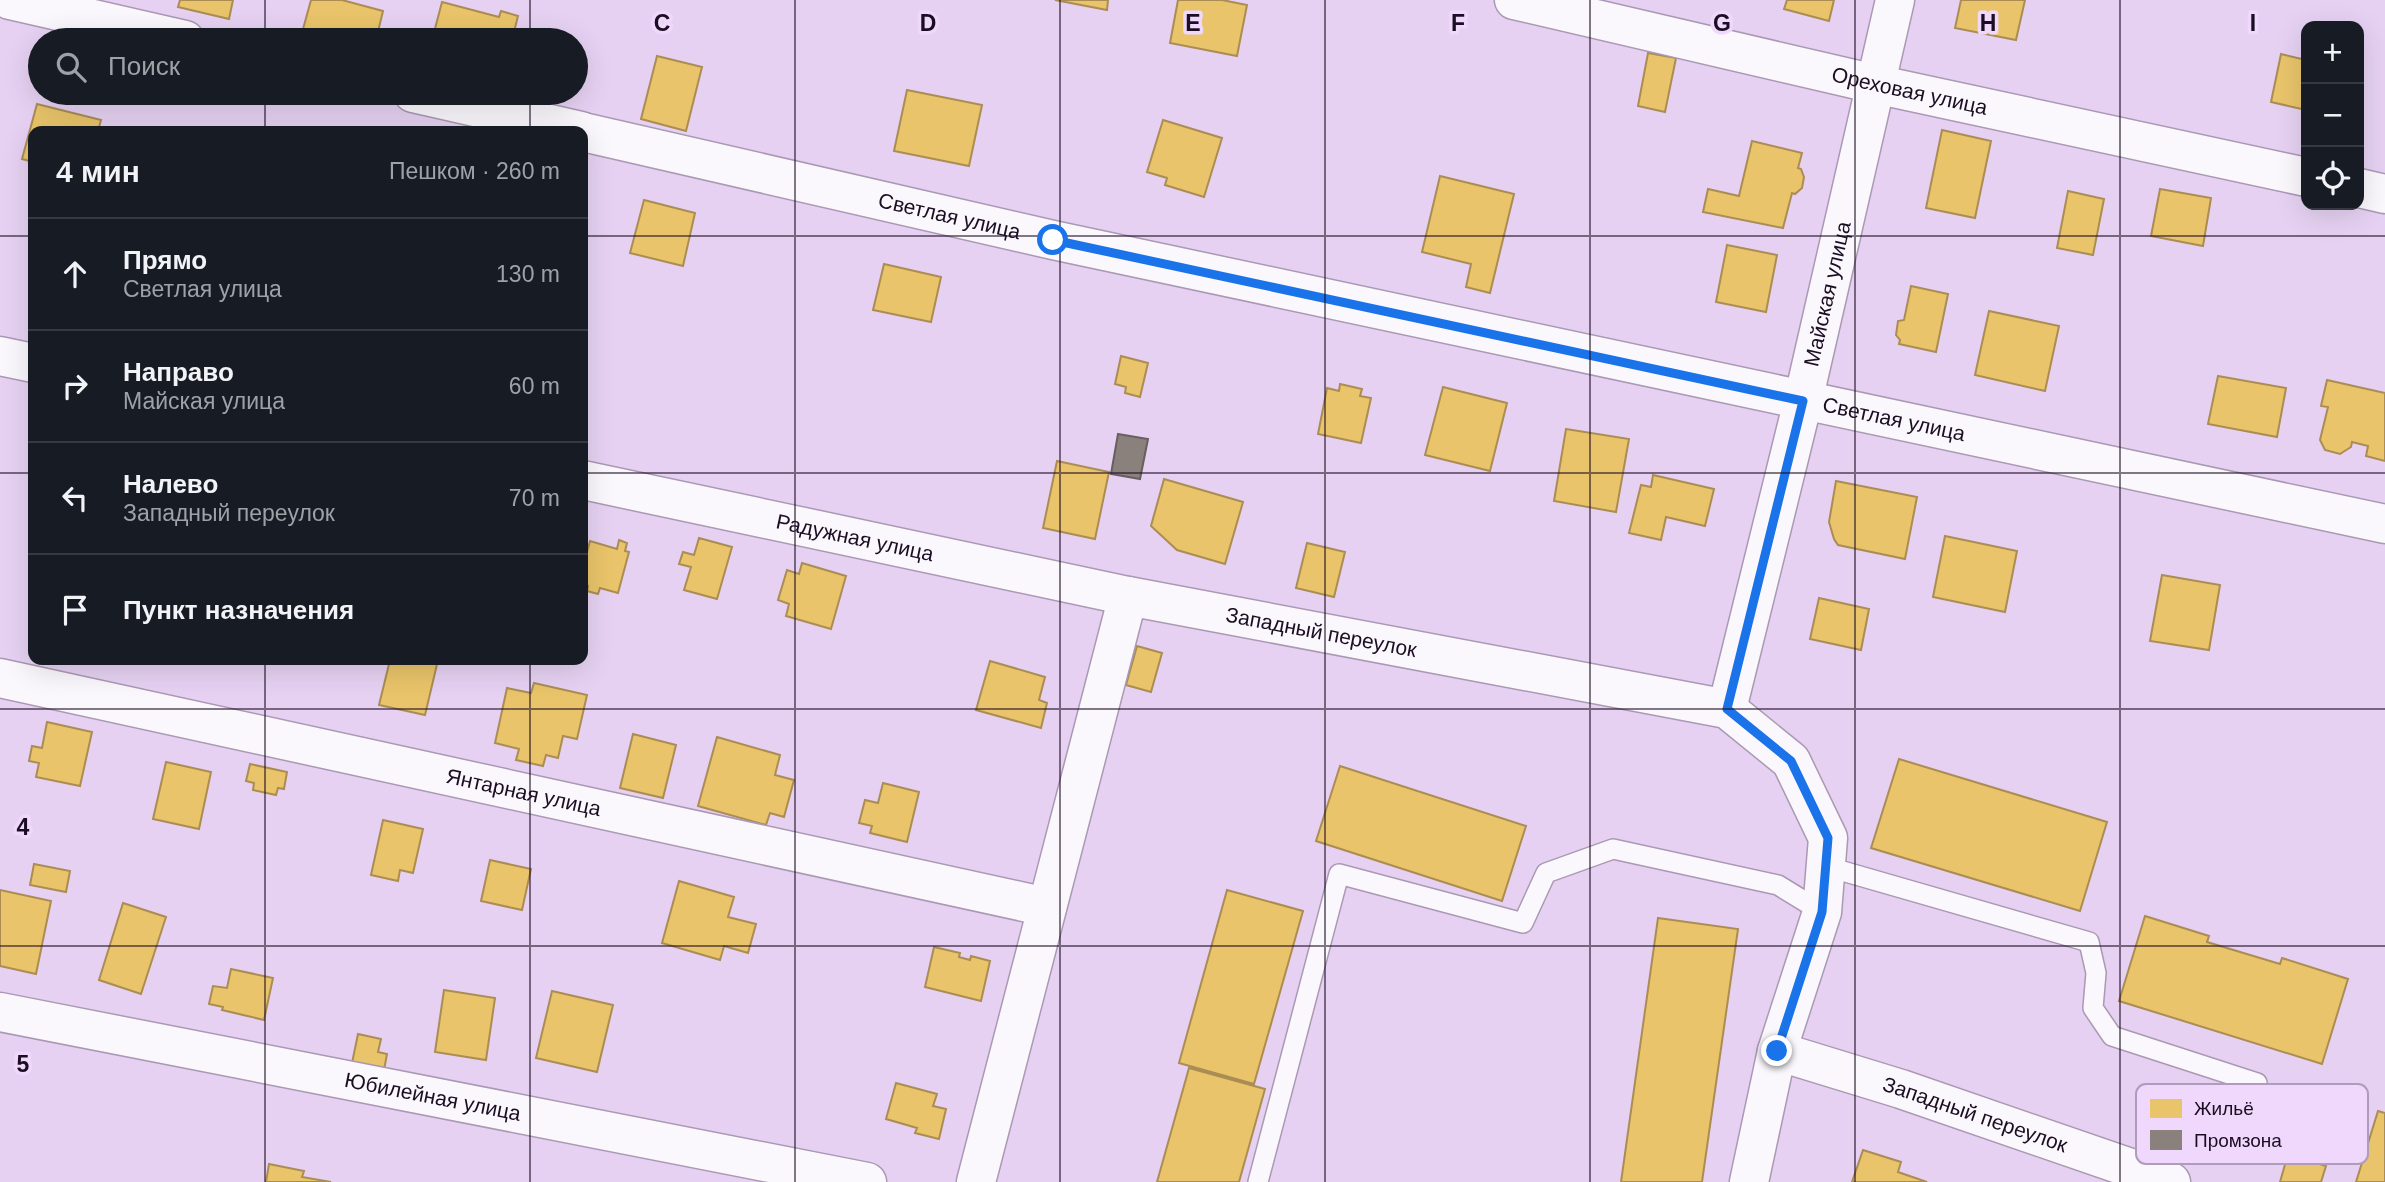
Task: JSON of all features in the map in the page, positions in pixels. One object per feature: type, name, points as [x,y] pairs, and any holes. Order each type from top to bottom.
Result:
[{"type":"street","points":[[10,0],[132,28]]},
{"type":"street","name":"Ореховая улица","points":[[1514,0],[1875,84],[2301,176]]},
{"type":"street","name":"Майская улица","points":[[1727,709],[1803,401],[1895,0]]},
{"type":"street","name":"Светлая улица","points":[[465,105],[556,126]]},
{"type":"street","name":"Светлая улица","points":[[588,133],[1053,240],[2385,524]]},
{"type":"street","points":[[2364,189],[2385,194]]},
{"type":"street","points":[[0,356],[28,362]]},
{"type":"street","name":"Радужная улица","points":[[588,481],[1128,596]]},
{"type":"street","points":[[976,1182],[1128,596]]},
{"type":"street","name":"Западный переулок","points":[[1128,596],[1727,709],[1791,761],[1828,838],[1822,912],[1777,1051],[1749,1182]]},
{"type":"street","name":"Янтарная улица","points":[[0,678],[1047,907]]},
{"type":"street","name":"Юбилейная улица","points":[[0,1012],[867,1182]]},
{"type":"street","name":"Западный переулок","points":[[1777,1051],[1901,1089],[2171,1182]]},
{"type":"lane","points":[[1258,1182],[1339,874],[1522,923],[1546,873],[1613,849],[1778,885],[1822,912]]},
{"type":"lane","points":[[1825,866],[2089,942],[2096,973],[2093,1008],[2112,1036],[2257,1083]]},
{"type":"building: Жильё","points":[[180,0],[233,0],[229,19],[178,7]]},
{"type":"building: Жильё","points":[[311,0],[342,0],[383,11],[379,28],[303,28]]},
{"type":"building: Жильё","points":[[1055,0],[1108,0],[1107,10]]},
{"type":"building: Жильё","points":[[1178,0],[1222,0],[1247,5],[1237,56],[1170,43]]},
{"type":"building: Жильё","points":[[1787,0],[1834,0],[1829,21],[1784,9]]},
{"type":"building: Жильё","points":[[1961,0],[2025,0],[2016,40],[1955,28]]},
{"type":"building: Жильё","points":[[442,2],[499,17],[501,11],[518,16],[515,28],[435,28]]},
{"type":"building: Жильё","points":[[1648,53],[1676,58],[1665,112],[1638,106]]},
{"type":"building: Жильё","points":[[2281,54],[2301,59],[2301,109],[2271,102]]},
{"type":"building: Жильё","points":[[657,56],[702,67],[686,131],[641,119]]},
{"type":"building: Жильё","points":[[907,90],[982,105],[969,166],[894,151]]},
{"type":"building: Жильё","points":[[37,105],[101,120],[99,126],[31,126]]},
{"type":"building: Жильё","points":[[1163,120],[1222,138],[1204,197],[1165,185],[1167,178],[1147,172]]},
{"type":"building: Жильё","points":[[1942,130],[1991,141],[1975,218],[1926,208]]},
{"type":"building: Жильё","points":[[28,137],[28,161],[22,159]]},
{"type":"building: Жильё","points":[[1752,141],[1802,153],[1798,168],[1804,177],[1802,188],[1795,194],[1792,193],[1783,228],[1703,212],[1708,189],[1739,196]]},
{"type":"building: Жильё","points":[[1440,176],[1514,194],[1490,293],[1466,287],[1471,264],[1422,252]]},
{"type":"building: Жильё","points":[[2160,189],[2211,198],[2203,246],[2151,236]]},
{"type":"building: Жильё","points":[[2068,191],[2104,199],[2093,255],[2057,248]]},
{"type":"building: Жильё","points":[[644,200],[695,213],[683,266],[630,253]]},
{"type":"building: Жильё","points":[[1727,245],[1777,255],[1766,312],[1716,302]]},
{"type":"building: Жильё","points":[[884,264],[941,277],[931,322],[873,310]]},
{"type":"building: Жильё","points":[[1911,286],[1948,294],[1936,352],[1899,344],[1900,340],[1896,335],[1898,321],[1904,320]]},
{"type":"building: Жильё","points":[[1989,311],[2059,326],[2045,391],[1975,375]]},
{"type":"building: Жильё","points":[[1121,356],[1148,363],[1140,397],[1125,393],[1126,387],[1115,384]]},
{"type":"building: Жильё","points":[[2218,376],[2286,388],[2277,437],[2208,424]]},
{"type":"building: Жильё","points":[[2327,380],[2385,393],[2385,461],[2366,456],[2368,446],[2352,442],[2351,447],[2340,454],[2325,450],[2320,440],[2328,407],[2321,406]]},
{"type":"building: Жильё","points":[[1340,384],[1362,389],[1360,396],[1371,398],[1361,443],[1318,434],[1327,388],[1339,391]]},
{"type":"building: Жильё","points":[[1443,387],[1507,403],[1490,471],[1425,455]]},
{"type":"building: Жильё","points":[[1566,429],[1629,439],[1616,512],[1554,501]]},
{"type":"building: Жильё","points":[[1057,461],[1109,472],[1095,539],[1043,528]]},
{"type":"building: Жильё","points":[[1653,475],[1714,489],[1705,526],[1666,517],[1661,540],[1629,533],[1641,485],[1651,487]]},
{"type":"building: Жильё","points":[[1164,479],[1243,502],[1225,564],[1177,550],[1151,526]]},
{"type":"building: Жильё","points":[[1836,481],[1917,497],[1905,559],[1838,545],[1829,522]]},
{"type":"building: Жильё","points":[[1945,536],[2017,551],[2005,612],[1933,597]]},
{"type":"building: Жильё","points":[[699,538],[732,547],[717,599],[684,590],[691,567],[679,564],[683,552],[694,555]]},
{"type":"building: Жильё","points":[[619,540],[627,543],[625,551],[629,552],[618,593],[600,588],[598,594],[588,591],[590,541],[617,549]]},
{"type":"building: Жильё","points":[[1307,543],[1345,552],[1334,597],[1296,588]]},
{"type":"building: Жильё","points":[[802,563],[846,576],[831,629],[786,616],[789,604],[778,600],[787,570],[799,574]]},
{"type":"building: Жильё","points":[[2162,575],[2220,585],[2209,650],[2150,641]]},
{"type":"building: Жильё","points":[[1819,598],[1869,609],[1861,650],[1810,639]]},
{"type":"building: Жильё","points":[[1137,646],[1162,653],[1151,692],[1126,685]]},
{"type":"building: Жильё","points":[[990,661],[1045,677],[1039,700],[1047,703],[1041,728],[976,710]]},
{"type":"building: Жильё","points":[[389,665],[437,665],[425,715],[379,705]]},
{"type":"building: Жильё","points":[[534,683],[587,695],[577,739],[563,736],[558,758],[546,755],[543,766],[516,760],[519,749],[495,743],[507,688],[531,693]]},
{"type":"building: Жильё","points":[[47,722],[92,732],[80,786],[36,777],[39,763],[29,761],[32,746],[42,748]]},
{"type":"building: Жильё","points":[[633,734],[676,745],[663,798],[620,788]]},
{"type":"building: Жильё","points":[[717,737],[780,755],[775,775],[794,780],[784,817],[770,813],[766,825],[698,806]]},
{"type":"building: Жильё","points":[[1899,759],[2107,822],[2080,911],[1871,848]]},
{"type":"building: Жильё","points":[[166,762],[211,772],[199,829],[153,819]]},
{"type":"building: Жильё","points":[[250,764],[287,772],[284,789],[278,788],[276,795],[253,790],[254,783],[246,781]]},
{"type":"building: Жильё","points":[[1340,766],[1526,826],[1502,901],[1316,841]]},
{"type":"building: Жильё","points":[[883,783],[919,792],[907,842],[870,833],[872,826],[859,823],[865,800],[878,803]]},
{"type":"building: Жильё","points":[[383,820],[423,829],[413,873],[400,870],[398,881],[371,875]]},
{"type":"building: Жильё","points":[[490,860],[531,869],[522,910],[481,901]]},
{"type":"building: Жильё","points":[[34,864],[70,871],[66,892],[30,885]]},
{"type":"building: Жильё","points":[[679,881],[734,897],[728,917],[756,924],[748,953],[724,946],[720,960],[662,943]]},
{"type":"building: Жильё","points":[[0,890],[51,901],[36,974],[0,966]]},
{"type":"building: Жильё","points":[[1227,890],[1303,911],[1254,1084],[1179,1063]]},
{"type":"building: Жильё","points":[[123,903],[166,917],[141,994],[99,980]]},
{"type":"building: Жильё","points":[[2145,916],[2209,936],[2207,942],[2280,964],[2282,958],[2348,979],[2322,1064],[2119,1001]]},
{"type":"building: Жильё","points":[[1658,918],[1738,929],[1702,1182],[1621,1182]]},
{"type":"building: Жильё","points":[[934,947],[960,953],[959,957],[970,960],[971,956],[990,961],[981,1001],[925,987]]},
{"type":"building: Жильё","points":[[231,969],[273,978],[264,1020],[222,1010],[223,1007],[209,1004],[213,986],[227,988]]},
{"type":"building: Жильё","points":[[444,990],[495,998],[486,1060],[435,1052]]},
{"type":"building: Жильё","points":[[552,991],[613,1005],[597,1072],[536,1058]]},
{"type":"building: Жильё","points":[[358,1034],[381,1039],[378,1052],[387,1054],[384,1070],[352,1063]]},
{"type":"building: Жильё","points":[[1189,1068],[1265,1089],[1239,1182],[1157,1182]]},
{"type":"building: Жильё","points":[[896,1083],[937,1094],[933,1106],[946,1109],[939,1139],[915,1133],[917,1128],[886,1119]]},
{"type":"building: Жильё","points":[[2378,1111],[2385,1113],[2385,1182],[2356,1182],[2362,1164],[2368,1164],[2368,1143]]},
{"type":"building: Жильё","points":[[1863,1150],[1901,1162],[1898,1172],[1927,1182],[1852,1182]]},
{"type":"building: Жильё","points":[[269,1164],[304,1171],[302,1177],[331,1182],[266,1182]]},
{"type":"building: Жильё","points":[[2285,1164],[2326,1166],[2321,1182],[2280,1182]]},
{"type":"building: Промзона","points":[[1118,434],[1148,439],[1140,479],[1111,474]]},
{"type":"route","points":[[1053,240],[1803,401],[1727,709],[1791,761],[1828,838],[1822,912],[1777,1051]]}]
